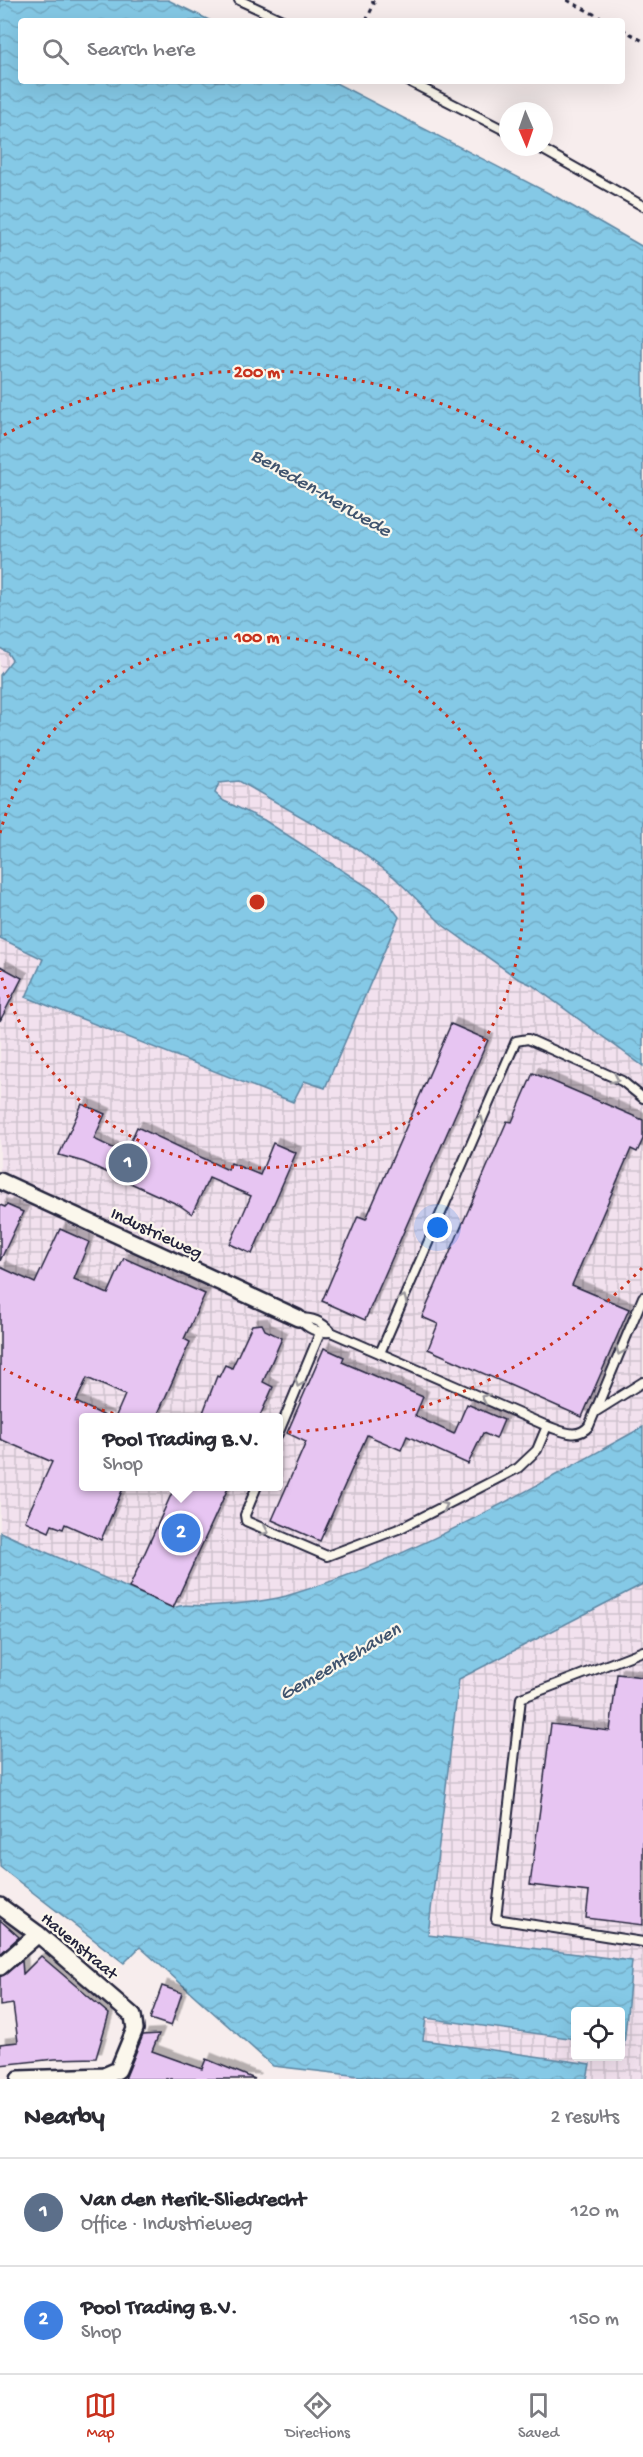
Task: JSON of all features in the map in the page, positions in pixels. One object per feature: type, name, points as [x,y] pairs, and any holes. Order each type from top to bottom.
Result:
[{"type":"street","name":"Industrieweg","points":[[0,1181],[298,1318]]},
{"type":"street","name":"Havenstraat","points":[[0,1906],[38,1934],[133,2016],[135,2029],[118,2070],[104,2076],[19,2079]]},
{"type":"street","points":[[0,1967],[38,1934]]},
{"type":"lane","points":[[239,0],[278,18]]},
{"type":"lane","points":[[414,84],[499,127]]},
{"type":"lane","points":[[553,155],[643,206]]},
{"type":"lane","points":[[380,1353],[516,1041],[528,1039],[622,1081],[643,1098]]},
{"type":"lane","points":[[298,1318],[310,1318],[324,1324],[332,1332],[547,1426],[566,1433],[579,1433],[589,1426],[643,1298]]},
{"type":"lane","points":[[298,1318],[306,1327],[320,1333],[332,1332]]},
{"type":"lane","points":[[283,1424],[320,1333]]},
{"type":"lane","points":[[595,1412],[643,1382]]},
{"type":"lane","points":[[255,1491],[245,1515],[246,1521],[327,1556],[401,1528],[518,1468],[537,1450],[547,1426]]},
{"type":"lane","points":[[643,1651],[521,1698],[496,1919],[643,1942]]},
{"type":"path","points":[[367,18],[374,4],[372,0]]},
{"type":"path","points":[[567,0],[601,18]]},
{"type":"path","points":[[625,31],[643,41]]},
{"type":"shaded area","points":[[0,598],[643,1021],[643,1443],[311,1626],[174,1638],[0,1551]]},
{"type":"shaded area","points":[[643,1561],[643,2079],[341,2079],[447,1640]]},
{"type":"water","name":"Beneden-Merwede","points":[[0,0],[168,0],[205,18],[18,18],[18,84],[338,84],[558,198],[643,247],[643,1066],[532,985],[517,978],[444,926],[394,877],[356,848],[239,781],[219,783],[215,793],[224,801],[264,820],[385,898],[399,917],[325,1088],[304,1081],[293,1102],[26,997],[43,959],[0,938],[0,675],[12,660],[7,652],[0,648]]},
{"type":"water","name":"Gemeentehaven","points":[[643,1427],[643,1584],[459,1679],[428,1935],[632,1961],[625,2035],[625,2007],[571,2007],[571,2038],[426,2018],[423,2040],[590,2064],[587,2079],[386,2079],[273,2066],[140,1947],[124,1963],[0,1867],[0,1532],[173,1608],[185,1605],[204,1606],[266,1600],[333,1581],[424,1543],[513,1498]]},
{"type":"building","points":[[0,966],[22,978],[0,1021]]},
{"type":"building","points":[[451,1024],[488,1040],[365,1320],[322,1301],[358,1216],[366,1219]]},
{"type":"building","points":[[533,1073],[643,1120],[643,1139],[637,1152],[631,1149],[572,1285],[629,1309],[582,1417],[428,1349],[438,1324],[422,1317],[507,1121],[512,1122]]},
{"type":"building","points":[[82,1104],[105,1114],[94,1139],[125,1154],[137,1127],[228,1170],[231,1163],[260,1175],[273,1143],[296,1153],[252,1254],[230,1244],[251,1196],[209,1178],[192,1214],[179,1205],[84,1162],[59,1155]]},
{"type":"building","points":[[0,1205],[5,1207],[7,1205],[23,1212],[0,1261]]},
{"type":"building","points":[[60,1229],[89,1242],[74,1279],[108,1294],[124,1258],[205,1294],[184,1339],[190,1342],[158,1413],[117,1413],[125,1395],[87,1378],[76,1402],[99,1413],[79,1413],[79,1491],[122,1491],[101,1540],[65,1524],[63,1529],[52,1525],[49,1532],[25,1521],[52,1462],[0,1439],[0,1267],[35,1283]]},
{"type":"building","points":[[262,1324],[265,1330],[282,1338],[263,1382],[273,1387],[261,1413],[203,1413],[217,1376],[219,1377],[225,1365],[232,1368],[252,1325]]},
{"type":"building","points":[[324,1348],[344,1357],[342,1362],[423,1397],[415,1416],[454,1434],[467,1404],[504,1420],[496,1439],[483,1433],[468,1464],[407,1436],[401,1450],[367,1435],[320,1541],[272,1520],[306,1442],[287,1433]]},
{"type":"building","points":[[173,1491],[227,1491],[173,1608],[129,1588]]},
{"type":"building","points":[[617,1674],[643,1677],[643,1925],[586,1918],[589,1892],[530,1885],[551,1724],[610,1731]]},
{"type":"building","points":[[0,1920],[19,1937],[0,1954]]},
{"type":"building","points":[[41,1956],[109,2014],[96,2058],[55,2059],[0,2065],[0,2044],[18,2042],[13,2004],[0,2006],[0,1977],[22,1961],[23,1974]]},
{"type":"building","points":[[162,1986],[182,1993],[171,2026],[150,2019]]},
{"type":"building","points":[[159,2034],[152,2051],[202,2069],[206,2059],[255,2079],[125,2079],[143,2035]]},
{"type":"place","name":"Van den Herik-Sliedrecht","points":[[128,1163]]},
{"type":"place","name":"Pool Trading B.V.","points":[[181,1533]]}]
